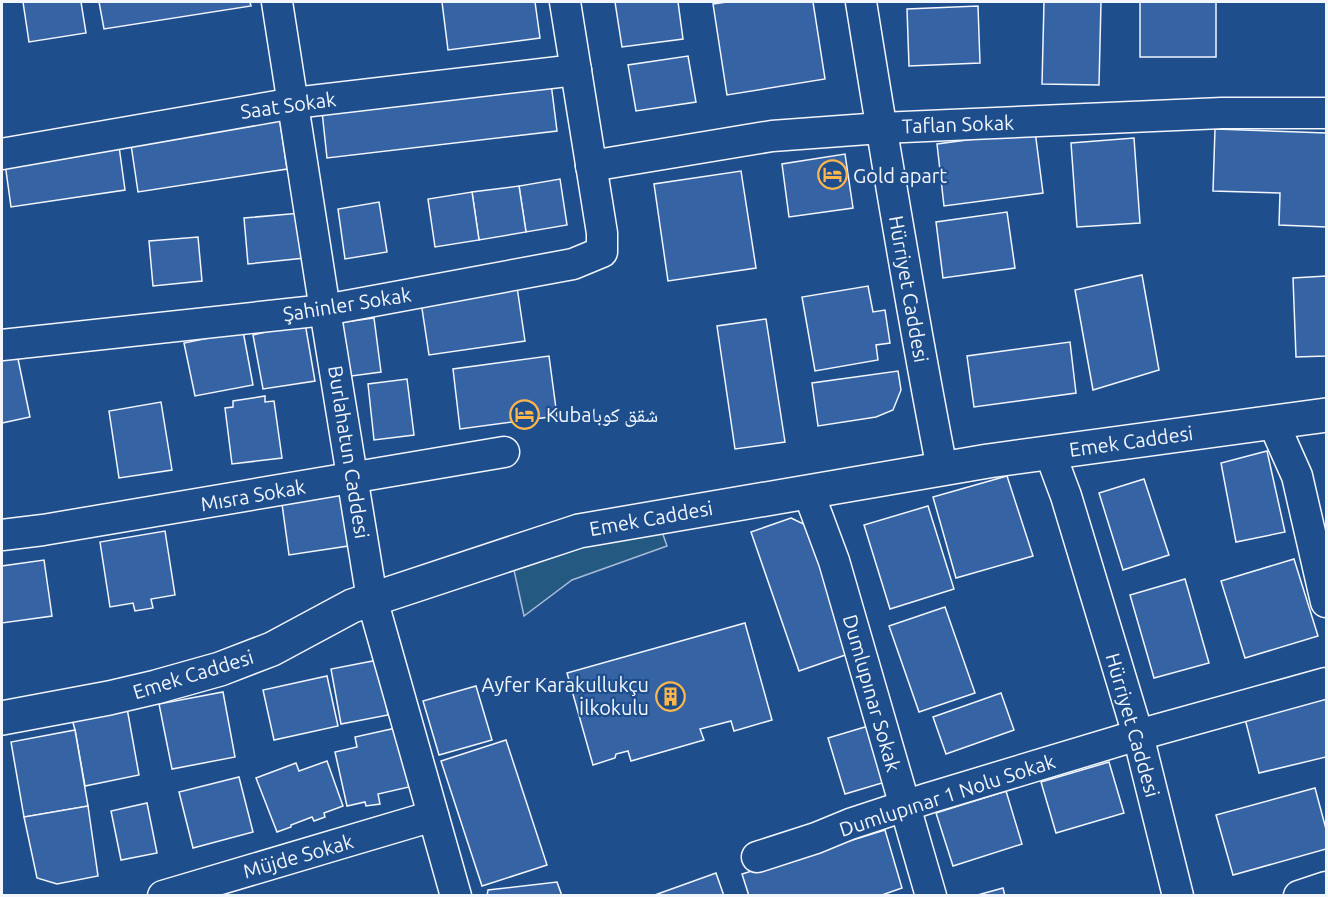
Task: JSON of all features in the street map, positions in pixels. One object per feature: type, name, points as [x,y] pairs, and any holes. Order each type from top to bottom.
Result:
[{"type":"street","name":"Burlahatun Caddesi","points":[[277,2],[372,598],[456,896]]},
{"type":"street","points":[[565,2],[591,166]]},
{"type":"street","name":"Hürriyet Caddesi","points":[[861,2],[922,366],[942,469]]},
{"type":"street","name":"Saat Sokak","points":[[2,154],[294,103],[576,70]]},
{"type":"street","name":"Taflan Sokak","points":[[591,166],[772,136],[881,128],[1222,114],[1326,113]]},
{"type":"street","name":"Şahinler Sokak","points":[[2,345],[325,310],[573,264],[602,252],[602,233],[591,166]]},
{"type":"street","name":"Emek Caddesi","points":[[2,718],[109,698],[220,669],[272,650],[352,606],[372,598],[579,531],[988,461],[1326,415]]},
{"type":"street","points":[[1274,422],[1297,476],[1326,602]]},
{"type":"street","name":"Mısra Sokak","points":[[2,535],[504,452]]},
{"type":"street","name":"Hürriyet Caddesi","points":[[1050,453],[1069,507],[1138,735],[1178,896]]},
{"type":"street","name":"Dumlupınar Sokak","points":[[808,491],[834,561],[931,896]]},
{"type":"street","name":"Dumlupınar 1 Nolu Sokak","points":[[757,856],[816,838],[905,806],[1138,735],[1326,683]]},
{"type":"street","name":"Müjde Sokak","points":[[163,896],[434,816]]},
{"type":"street","points":[[1299,896],[1326,887]]},
{"type":"shaded area","points":[[658,520],[667,546],[572,580],[524,616],[510,552]]},
{"type":"building","points":[[23,2],[81,2],[86,33],[29,42]]},
{"type":"building","points":[[99,2],[250,2],[251,6],[104,29]]},
{"type":"building","points":[[442,2],[535,2],[540,38],[448,50]]},
{"type":"building","points":[[615,2],[678,2],[683,39],[622,47]]},
{"type":"building","points":[[813,2],[825,79],[727,95],[713,4]]},
{"type":"building","points":[[1044,2],[1101,2],[1099,85],[1042,84]]},
{"type":"building","points":[[1140,2],[1216,2],[1216,57],[1140,57]]},
{"type":"building","points":[[978,6],[980,63],[909,66],[907,9]]},
{"type":"building","points":[[688,56],[696,102],[636,111],[628,65]]},
{"type":"building","points":[[550,75],[557,131],[327,158],[321,102]]},
{"type":"building","points":[[278,109],[287,169],[138,192],[129,131]]},
{"type":"building","points":[[1215,129],[1326,133],[1326,227],[1279,225],[1280,193],[1213,191]]},
{"type":"building","points":[[1035,131],[1043,193],[944,206],[937,144]]},
{"type":"building","points":[[1134,138],[1140,223],[1077,227],[1071,143]]},
{"type":"building","points":[[118,139],[125,190],[11,207],[4,156]]},
{"type":"building","points":[[845,154],[853,208],[789,217],[782,164]]},
{"type":"building","points":[[741,171],[756,268],[668,281],[654,184]]},
{"type":"building","points":[[560,179],[567,225],[526,232],[519,186]]},
{"type":"building","points":[[519,186],[526,232],[479,240],[472,192]]},
{"type":"building","points":[[472,192],[479,240],[435,247],[428,199]]},
{"type":"building","points":[[379,202],[387,252],[345,259],[338,209]]},
{"type":"building","points":[[1007,212],[1015,268],[943,278],[936,222]]},
{"type":"building","points":[[301,213],[305,258],[248,264],[244,218]]},
{"type":"building","points":[[198,237],[202,281],[153,286],[149,241]]},
{"type":"building","points":[[1142,275],[1159,370],[1093,390],[1075,290]]},
{"type":"building","points":[[1326,276],[1326,356],[1296,357],[1293,278]]},
{"type":"building","points":[[868,286],[873,312],[885,310],[890,343],[876,345],[878,360],[815,371],[802,297]]},
{"type":"building","points":[[517,287],[525,341],[429,355],[421,302]]},
{"type":"building","points":[[374,318],[381,372],[344,377],[337,323]]},
{"type":"building","points":[[766,319],[785,442],[735,449],[717,326]]},
{"type":"building","points":[[305,323],[315,381],[263,389],[253,335]]},
{"type":"building","points":[[243,331],[253,385],[195,396],[184,343]]},
{"type":"building","points":[[1070,342],[1076,393],[974,407],[967,356]]},
{"type":"building","points":[[17,354],[30,417],[2,423],[2,358]]},
{"type":"building","points":[[549,356],[557,416],[460,429],[453,369]]},
{"type":"building","points":[[898,371],[901,390],[893,410],[876,417],[818,426],[812,383]]},
{"type":"building","points":[[407,379],[414,435],[374,440],[368,384]]},
{"type":"building","points":[[265,396],[265,402],[274,401],[282,458],[232,464],[225,408],[233,407],[233,401]]},
{"type":"building","points":[[161,402],[172,470],[119,478],[109,411]]},
{"type":"building","points":[[1267,451],[1285,532],[1236,542],[1221,463]]},
{"type":"building","points":[[1007,476],[1033,556],[956,578],[933,497]]},
{"type":"building","points":[[1144,479],[1169,555],[1123,570],[1099,493]]},
{"type":"building","points":[[340,495],[348,546],[289,555],[282,504]]},
{"type":"building","points":[[928,506],[954,589],[890,609],[864,525]]},
{"type":"building","points":[[791,518],[814,529],[857,651],[799,671],[751,532]]},
{"type":"building","points":[[165,531],[175,595],[151,599],[153,608],[135,611],[133,603],[110,607],[100,542]]},
{"type":"building","points":[[1294,559],[1318,636],[1245,658],[1221,581]]},
{"type":"building","points":[[44,560],[52,616],[2,623],[2,566]]},
{"type":"building","points":[[1185,579],[1209,663],[1154,678],[1130,595]]},
{"type":"building","points":[[945,607],[975,693],[919,712],[889,626]]},
{"type":"building","name":"Ayfer Karakullukçu İlkokulu","points":[[745,623],[772,720],[734,731],[731,721],[700,729],[704,740],[631,761],[628,751],[593,765],[567,673]]},
{"type":"building","points":[[378,660],[388,715],[341,724],[331,669]]},
{"type":"building","points":[[327,676],[338,726],[274,740],[263,690]]},
{"type":"building","points":[[476,686],[492,740],[439,755],[423,701]]},
{"type":"building","points":[[1326,691],[1326,757],[1259,773],[1243,711]]},
{"type":"building","points":[[223,692],[235,757],[172,769],[159,704]]},
{"type":"building","points":[[1001,693],[1014,730],[946,754],[933,717]]},
{"type":"building","points":[[127,708],[139,775],[85,786],[72,719]]},
{"type":"building","points":[[875,724],[892,780],[845,794],[828,738]]},
{"type":"building","points":[[396,728],[409,787],[378,794],[380,804],[366,806],[365,802],[347,806],[335,752],[357,747],[355,737]]},
{"type":"building","points":[[75,730],[88,806],[24,817],[11,742]]},
{"type":"building","points":[[506,740],[547,865],[482,886],[441,761]]},
{"type":"building","points":[[327,761],[343,806],[324,813],[325,817],[314,821],[312,817],[277,832],[256,778],[296,763],[299,771]]},
{"type":"building","points":[[1109,762],[1124,813],[1056,833],[1041,782]]},
{"type":"building","points":[[239,777],[253,832],[193,848],[179,792]]},
{"type":"building","points":[[1315,788],[1326,829],[1326,849],[1233,875],[1216,815]]},
{"type":"building","points":[[1006,791],[1022,844],[953,866],[936,813]]},
{"type":"building","points":[[147,803],[157,853],[121,860],[111,811]]},
{"type":"building","points":[[88,806],[98,876],[57,884],[37,878],[24,817]]},
{"type":"building","points":[[885,830],[902,888],[879,896],[749,896],[742,874]]},
{"type":"building","points":[[716,873],[724,896],[652,896]]},
{"type":"building","points":[[557,882],[562,896],[487,896],[488,890]]},
{"type":"building","points":[[1003,888],[1005,896],[974,896]]},
{"type":"place","name":"Gold apart","points":[[832,175]]},
{"type":"place","name":"Kubaشقق كوبا","points":[[525,414]]},
{"type":"place","name":"Ayfer Karakullukçu İlkokulu","points":[[670,696]]}]
